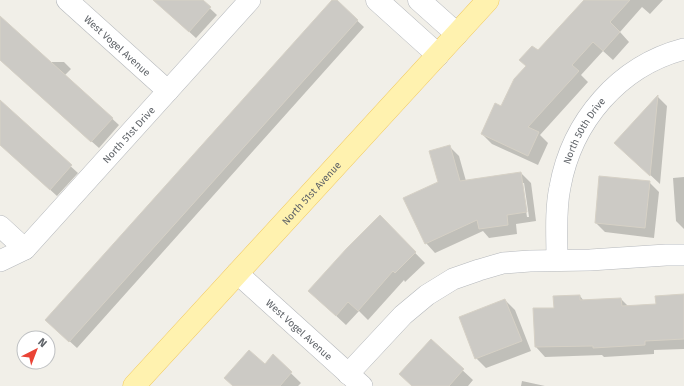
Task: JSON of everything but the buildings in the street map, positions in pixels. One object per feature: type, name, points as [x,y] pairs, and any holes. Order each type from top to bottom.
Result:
[{"type":"main road","name":"North 51st Avenue","points":[[134,386],[488,0]]},
{"type":"street","name":"West Vogel Avenue","points":[[67,0],[168,91]]},
{"type":"street","name":"North 51st Drive","points":[[0,261],[25,248],[250,0]]},
{"type":"street","points":[[377,0],[438,55]]},
{"type":"street","points":[[419,0],[457,34]]},
{"type":"street","name":"North 50th Drive","points":[[557,260],[557,216],[560,187],[572,145],[589,116],[605,96],[625,77],[648,62],[674,51],[684,49]]},
{"type":"street","points":[[0,226],[25,248]]},
{"type":"street","points":[[355,380],[403,314],[427,295],[453,279],[503,263],[684,255]]},
{"type":"street","name":"West Vogel Avenue","points":[[237,273],[355,380]]}]
